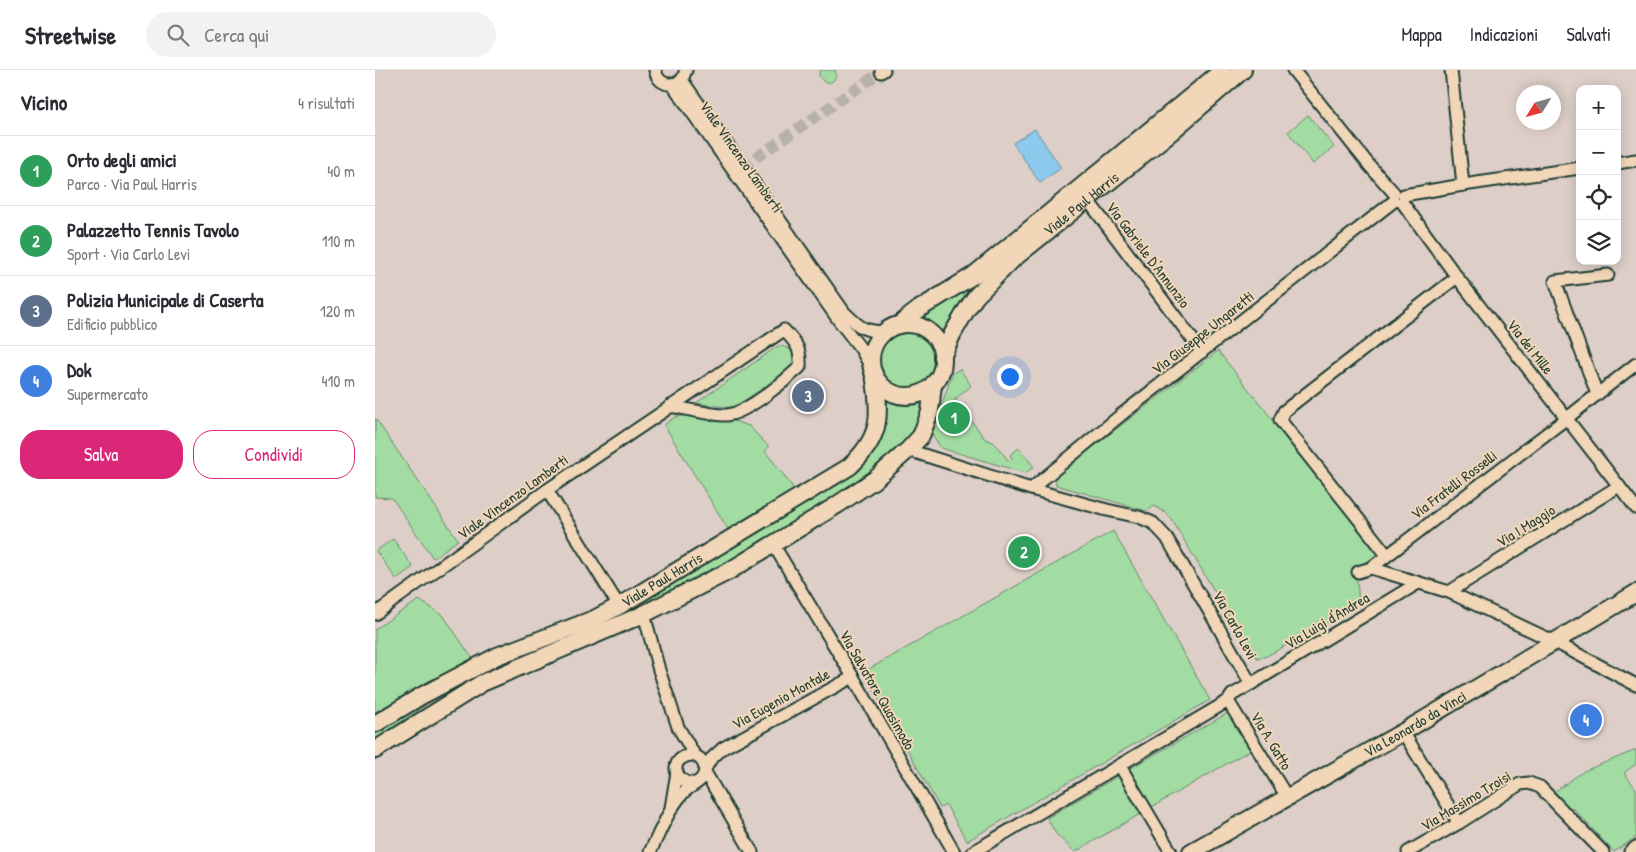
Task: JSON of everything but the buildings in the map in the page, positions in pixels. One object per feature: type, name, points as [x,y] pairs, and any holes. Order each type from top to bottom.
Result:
[{"type":"street","points":[[655,70],[662,82],[683,75]]},
{"type":"street","name":"Viale Paul Harris","points":[[375,724],[421,696],[497,656],[594,619],[619,606],[849,467],[860,457],[872,441],[877,423],[878,398],[871,361],[874,345],[892,328],[919,308],[974,275],[1223,70]]},
{"type":"street","name":"Viale Paul Harris","points":[[375,750],[482,682],[644,614],[731,570],[867,485],[908,450],[921,436],[930,412],[933,384],[939,376],[943,357],[953,333],[976,296],[1013,259],[1171,132],[1243,70]]},
{"type":"street","name":"Via dei Mille","points":[[1293,70],[1369,166],[1399,198],[1457,277],[1636,508]]},
{"type":"street","points":[[1451,70],[1463,185]]},
{"type":"street","name":"Viale Vincenzo Lamberti","points":[[683,75],[845,312],[857,326],[869,331],[892,328]]},
{"type":"street","name":"Viale Vincenzo Lamberti","points":[[683,75],[840,322],[861,349],[873,371]]},
{"type":"street","points":[[1621,162],[1636,160]]},
{"type":"street","points":[[1399,198],[1463,185],[1576,169]]},
{"type":"street","name":"Via Giuseppe Ungaretti","points":[[1031,489],[1121,415],[1399,198]]},
{"type":"street","name":"Via Gabriele D'Annunzio","points":[[1087,199],[1202,352]]},
{"type":"street","points":[[1597,394],[1555,281],[1608,275]]},
{"type":"street","points":[[1387,555],[1280,420],[1283,411],[1457,277]]},
{"type":"street","points":[[892,328],[911,324],[923,328],[933,335],[943,357]]},
{"type":"street","name":"Viale Vincenzo Lamberti","points":[[375,614],[547,490],[670,406],[784,330],[795,342],[801,354],[800,367],[788,379],[742,411],[726,415],[670,406]]},
{"type":"street","name":"Via Fratelli Rosselli","points":[[1358,572],[1371,568],[1636,364]]},
{"type":"street","points":[[873,371],[879,383],[887,390],[896,394],[906,396],[916,394],[933,384]]},
{"type":"street","name":"Via Carlo Levi","points":[[908,450],[1031,489],[1153,523],[1167,538],[1251,684],[1120,766],[973,852]]},
{"type":"street","name":"Via I Maggio","points":[[1449,592],[1619,486]]},
{"type":"street","points":[[547,490],[619,606]]},
{"type":"street","name":"Via Salvatore Quasimodo","points":[[773,544],[853,677],[954,852]]},
{"type":"street","name":"Via Luigi d'Andrea","points":[[1371,568],[1449,592],[1553,642],[1636,685]]},
{"type":"street","name":"Via Luigi d'Andrea","points":[[1251,684],[1418,583]]},
{"type":"street","name":"Via Leonardo da Vinci","points":[[1191,852],[1403,732],[1636,593]]},
{"type":"street","points":[[644,614],[659,670],[678,727],[696,756],[704,764],[717,794],[752,852]]},
{"type":"street","name":"Via Eugenio Montale","points":[[696,756],[723,748],[853,677]]},
{"type":"street","name":"Via A. Gatto","points":[[1228,700],[1287,797]]},
{"type":"street","points":[[670,812],[677,768],[678,727]]},
{"type":"street","points":[[1403,732],[1459,823]]},
{"type":"street","name":"Via Eugenio Montale","points":[[705,770],[711,759],[723,748]]},
{"type":"street","points":[[677,768],[685,756],[696,756]]},
{"type":"street","points":[[1120,766],[1171,852]]},
{"type":"street","points":[[677,768],[681,780],[685,783],[696,782],[711,788],[717,794]]},
{"type":"street","points":[[650,852],[670,812],[682,794],[703,778],[705,770]]},
{"type":"street","name":"Via Massimo Troisi","points":[[1408,852],[1459,823],[1520,784],[1529,783],[1540,786],[1603,852]]},
{"type":"street","points":[[1630,852],[1636,847]]},
{"type":"green space","points":[[820,70],[835,70],[835,78],[830,82],[824,82],[819,76]]},
{"type":"green space","points":[[1308,115],[1334,147],[1313,164],[1288,132]]},
{"type":"green space","points":[[993,267],[965,299],[941,334],[935,327],[919,320]]},
{"type":"green space","points":[[899,331],[911,331],[926,339],[934,354],[934,366],[926,381],[911,389],[899,389],[884,381],[876,366],[876,354],[884,339]]},
{"type":"green space","points":[[778,346],[787,348],[794,356],[791,369],[733,408],[696,403]]},
{"type":"green space","points":[[1218,351],[1380,554],[1358,572],[1359,603],[1267,656],[1258,658],[1250,651],[1166,513],[1154,506],[1147,511],[1056,485],[1055,476]]},
{"type":"green space","points":[[960,369],[971,386],[955,399],[985,439],[993,442],[1009,461],[1012,458],[1010,455],[1019,448],[1034,467],[1025,473],[941,448],[932,434],[953,373]]},
{"type":"green space","points":[[885,397],[896,402],[905,403],[925,399],[917,427],[904,450],[757,549],[663,600],[455,688],[427,704],[375,740],[375,732],[482,670],[566,639],[632,607],[860,470],[879,441],[887,410]]},
{"type":"green space","points":[[683,416],[734,421],[749,426],[769,447],[765,451],[795,490],[728,529],[664,425],[675,417]]},
{"type":"green space","points":[[375,418],[458,540],[433,558],[392,498],[375,497]]},
{"type":"green space","points":[[1113,531],[1210,700],[967,841],[946,805],[940,808],[864,672]]},
{"type":"green space","points":[[393,539],[413,567],[396,579],[376,551]]},
{"type":"green space","points":[[419,600],[443,615],[472,658],[375,712],[375,629]]},
{"type":"green space","points":[[1230,712],[1252,749],[1152,807],[1129,769]]},
{"type":"green space","points":[[1636,750],[1636,764],[1624,773],[1636,789],[1636,837],[1614,852],[1572,807],[1569,809],[1554,792],[1584,771]]},
{"type":"green space","points":[[1118,776],[1140,814],[1075,852],[1056,834],[1047,818]]},
{"type":"water","points":[[1035,129],[1061,168],[1040,183],[1013,143]]},
{"type":"tunnel","points":[[742,167],[881,72]]},
{"type":"place","name":"Polizia Municipale di Caserta","points":[[808,396]]},
{"type":"place","name":"Orto degli amici","points":[[954,418]]},
{"type":"place","name":"Palazzetto Tennis Tavolo","points":[[1024,552]]},
{"type":"place","name":"Dok","points":[[1586,720]]}]
